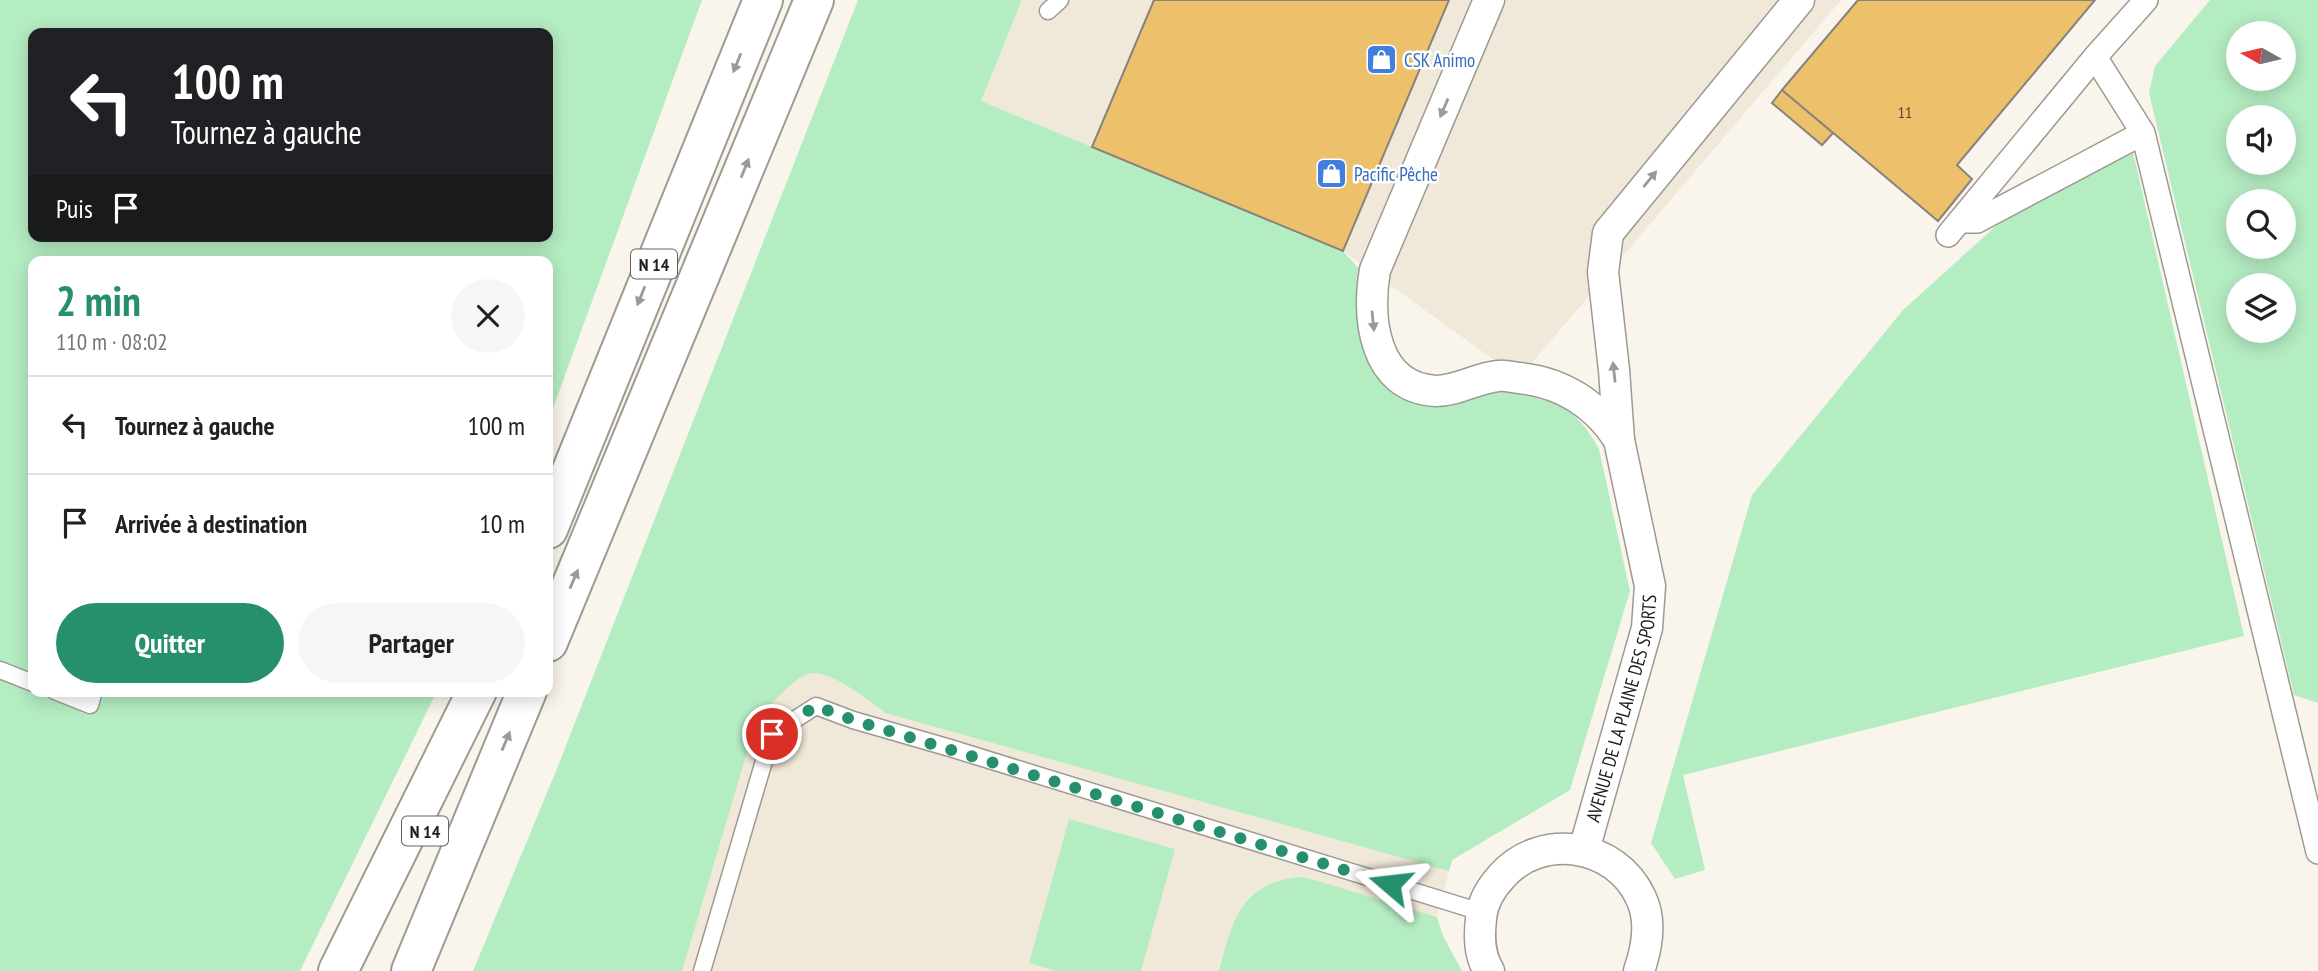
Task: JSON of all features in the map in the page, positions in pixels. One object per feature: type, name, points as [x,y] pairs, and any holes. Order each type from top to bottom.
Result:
[{"type":"highway","name":"N 14","points":[[553,517],[763,0]]},
{"type":"highway","name":"N 14","points":[[553,630],[814,0]]},
{"type":"highway","points":[[338,971],[474,697]]},
{"type":"highway","name":"N 14","points":[[366,971],[481,697]]},
{"type":"highway","name":"N 14","points":[[411,971],[524,697]]},
{"type":"highway","points":[[419,971],[485,791]]},
{"type":"street","points":[[1489,0],[1376,270],[1371,313],[1375,337],[1390,368],[1410,385],[1439,391],[1499,375],[1549,383],[1598,413],[1619,440]]},
{"type":"street","name":"AVENUE DE LA PLAINE DES SPORTS","points":[[1584,850],[1647,628],[1650,607],[1646,564],[1619,440],[1603,272],[1608,233],[1799,0]]},
{"type":"street","points":[[2143,132],[1977,221],[1955,228],[2095,57],[2146,0]]},
{"type":"street","points":[[2095,57],[2143,132],[2318,852]]},
{"type":"street","points":[[1489,971],[1484,963],[1479,938],[1481,912],[1491,887],[1509,868],[1531,854],[1558,848],[1584,850],[1603,857],[1619,868],[1632,883],[1642,900],[1647,925],[1647,947],[1639,971]]},
{"type":"lane","points":[[0,670],[28,681]]},
{"type":"lane","points":[[70,697],[90,705],[92,697]]},
{"type":"lane","points":[[702,971],[772,734],[816,706],[853,720],[1481,912]]},
{"type":"shaded area","points":[[1022,0],[1841,0],[1519,378],[1343,251],[981,101]]},
{"type":"shaded area","points":[[764,646],[1570,790],[1452,860],[1433,931],[1454,971],[642,971]]},
{"type":"green space","points":[[0,0],[702,0],[553,408],[553,256],[28,256],[28,697],[434,697],[300,971],[0,971]]},
{"type":"green space","points":[[858,0],[1022,0],[981,101],[1343,251],[1362,272],[1360,301],[1427,402],[1493,390],[1514,389],[1541,394],[1565,407],[1575,416],[1599,449],[1630,591],[1570,790],[1452,860],[1449,871],[886,713],[835,679],[814,673],[805,675],[780,695],[762,715],[754,729],[682,971],[473,971],[556,771]]},
{"type":"green space","points":[[2210,0],[2318,0],[2318,703],[2294,695],[2149,93],[2155,66]]},
{"type":"green space","points":[[2133,152],[2244,636],[1683,775],[1705,870],[1675,879],[1651,843],[1752,495],[1903,310],[1997,225]]},
{"type":"green space","points":[[1069,819],[1175,849],[1141,971],[1056,971],[1029,963]]},
{"type":"green space","points":[[1298,877],[1437,917],[1443,936],[1462,971],[1219,971],[1235,921],[1251,897],[1278,881]]},
{"type":"building","points":[[1154,0],[1449,0],[1343,251],[1092,147]]},
{"type":"building","points":[[1858,0],[2095,0],[1957,165],[1972,179],[1938,221],[1782,90]]},
{"type":"building","points":[[1782,90],[1833,133],[1822,145],[1772,103]]},
{"type":"place","name":"CSK Animo","points":[[1381,60]]},
{"type":"place","name":"Pacific Pêche","points":[[1331,174]]},
{"type":"route","points":[[772,734],[816,706],[853,720],[1390,884]]}]
